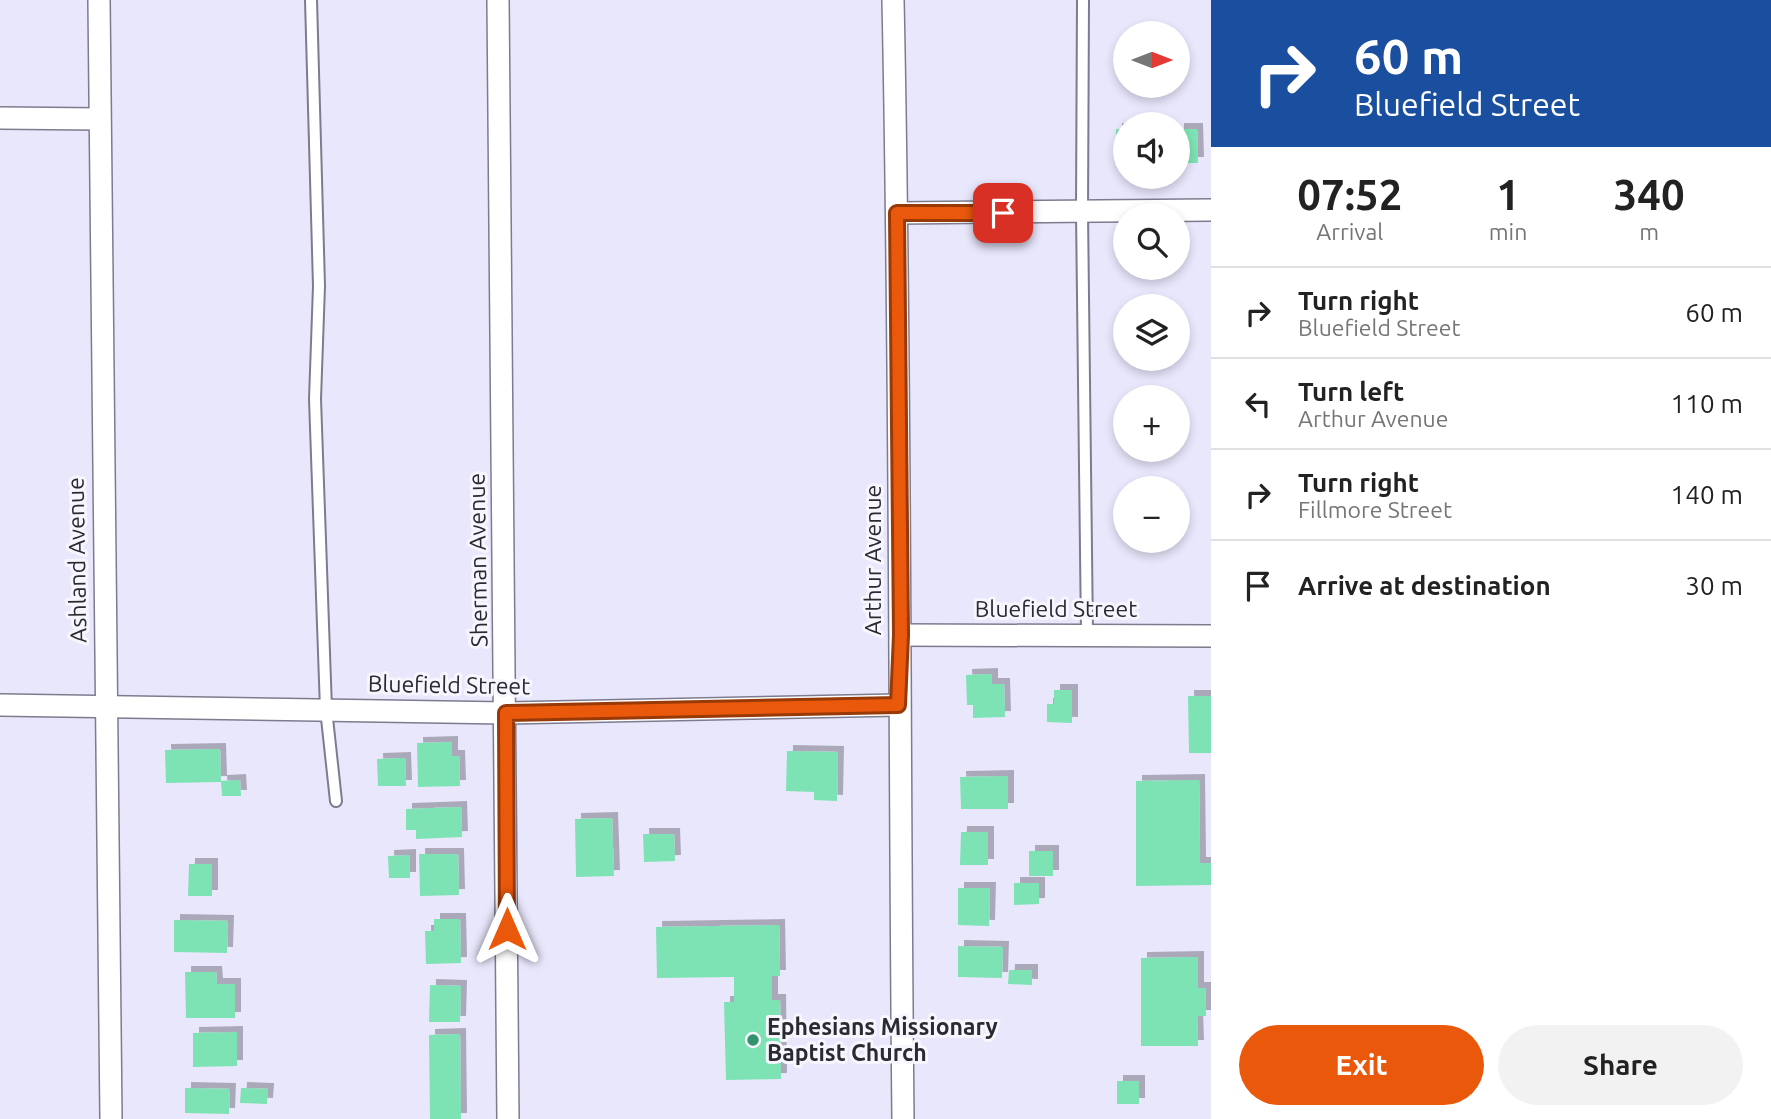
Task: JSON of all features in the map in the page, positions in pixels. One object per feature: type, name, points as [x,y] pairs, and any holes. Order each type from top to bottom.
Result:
[{"type":"street","name":"Ashland Avenue","points":[[99,0],[104,705],[111,1119]]},
{"type":"street","name":"Sherman Avenue","points":[[498,0],[508,1119]]},
{"type":"street","name":"Arthur Avenue","points":[[892,0],[897,213],[901,635],[898,705],[904,1119]]},
{"type":"street","points":[[0,118],[99,119]]},
{"type":"street","points":[[897,213],[1211,210]]},
{"type":"street","name":"Bluefield Street","points":[[901,635],[1211,636]]},
{"type":"street","name":"Bluefield Street","points":[[0,705],[506,713],[898,705]]},
{"type":"lane","points":[[310,0],[319,286],[315,399],[326,709],[336,801]]},
{"type":"lane","points":[[1083,0],[1082,212],[1087,635]]},
{"type":"building","points":[[1190,129],[1197,129],[1198,163],[1190,163]]},
{"type":"building","points":[[992,674],[992,684],[1004,684],[1005,717],[973,718],[973,705],[967,705],[966,675]]},
{"type":"building","points":[[1054,690],[1072,690],[1072,723],[1047,722],[1047,704],[1054,704]]},
{"type":"building","points":[[1188,696],[1211,696],[1211,753],[1189,753]]},
{"type":"building","points":[[452,742],[452,756],[459,756],[460,786],[418,787],[417,743]]},
{"type":"building","points":[[220,749],[221,782],[166,783],[165,750]]},
{"type":"building","points":[[787,751],[838,752],[837,801],[814,800],[814,792],[786,791]]},
{"type":"building","points":[[405,758],[406,786],[378,786],[377,759]]},
{"type":"building","points":[[1008,776],[1008,809],[961,809],[960,777]]},
{"type":"building","points":[[240,780],[241,796],[222,796],[221,781]]},
{"type":"building","points":[[1199,780],[1200,863],[1211,863],[1211,885],[1136,886],[1136,781]]},
{"type":"building","points":[[461,807],[462,837],[416,839],[416,830],[406,830],[406,809]]},
{"type":"building","points":[[612,818],[614,876],[576,877],[575,819]]},
{"type":"building","points":[[961,832],[988,832],[988,865],[960,865]]},
{"type":"building","points":[[643,834],[674,834],[675,861],[644,862]]},
{"type":"building","points":[[1029,851],[1053,851],[1053,876],[1029,876]]},
{"type":"building","points":[[419,854],[458,854],[459,895],[420,896]]},
{"type":"building","points":[[410,855],[410,878],[389,878],[388,856]]},
{"type":"building","points":[[189,864],[212,864],[212,896],[188,896]]},
{"type":"building","points":[[1014,883],[1039,883],[1039,904],[1014,905]]},
{"type":"building","points":[[958,888],[990,888],[989,926],[958,925]]},
{"type":"building","points":[[434,919],[460,919],[461,963],[426,964],[425,931],[434,931]]},
{"type":"building","points":[[174,920],[228,921],[227,953],[174,952]]},
{"type":"building","name":"Ephesians Missionary Baptist Church","points":[[779,925],[780,976],[772,976],[772,1000],[780,1000],[781,1079],[726,1080],[724,1002],[734,1002],[734,977],[657,978],[656,927]]},
{"type":"building","points":[[958,946],[1003,947],[1002,978],[958,977]]},
{"type":"building","points":[[1198,957],[1198,988],[1205,988],[1206,1016],[1197,1016],[1198,1046],[1141,1046],[1141,958]]},
{"type":"building","points":[[1009,970],[1032,970],[1032,985],[1008,984]]},
{"type":"building","points":[[185,972],[216,972],[217,984],[235,984],[235,1018],[186,1018]]},
{"type":"building","points":[[430,985],[461,986],[460,1022],[429,1022]]},
{"type":"building","points":[[237,1032],[237,1066],[193,1067],[193,1033]]},
{"type":"building","points":[[460,1034],[461,1119],[430,1119],[429,1035]]},
{"type":"building","points":[[1117,1081],[1139,1081],[1139,1104],[1117,1104]]},
{"type":"building","points":[[185,1088],[230,1089],[229,1114],[185,1113]]},
{"type":"building","points":[[241,1088],[268,1089],[267,1104],[240,1103]]},
{"type":"place","name":"Ephesians Missionary Baptist Church","points":[[753,1040]]},
{"type":"route","points":[[507,929],[506,713],[898,705],[901,635],[897,213],[1003,213]]}]
